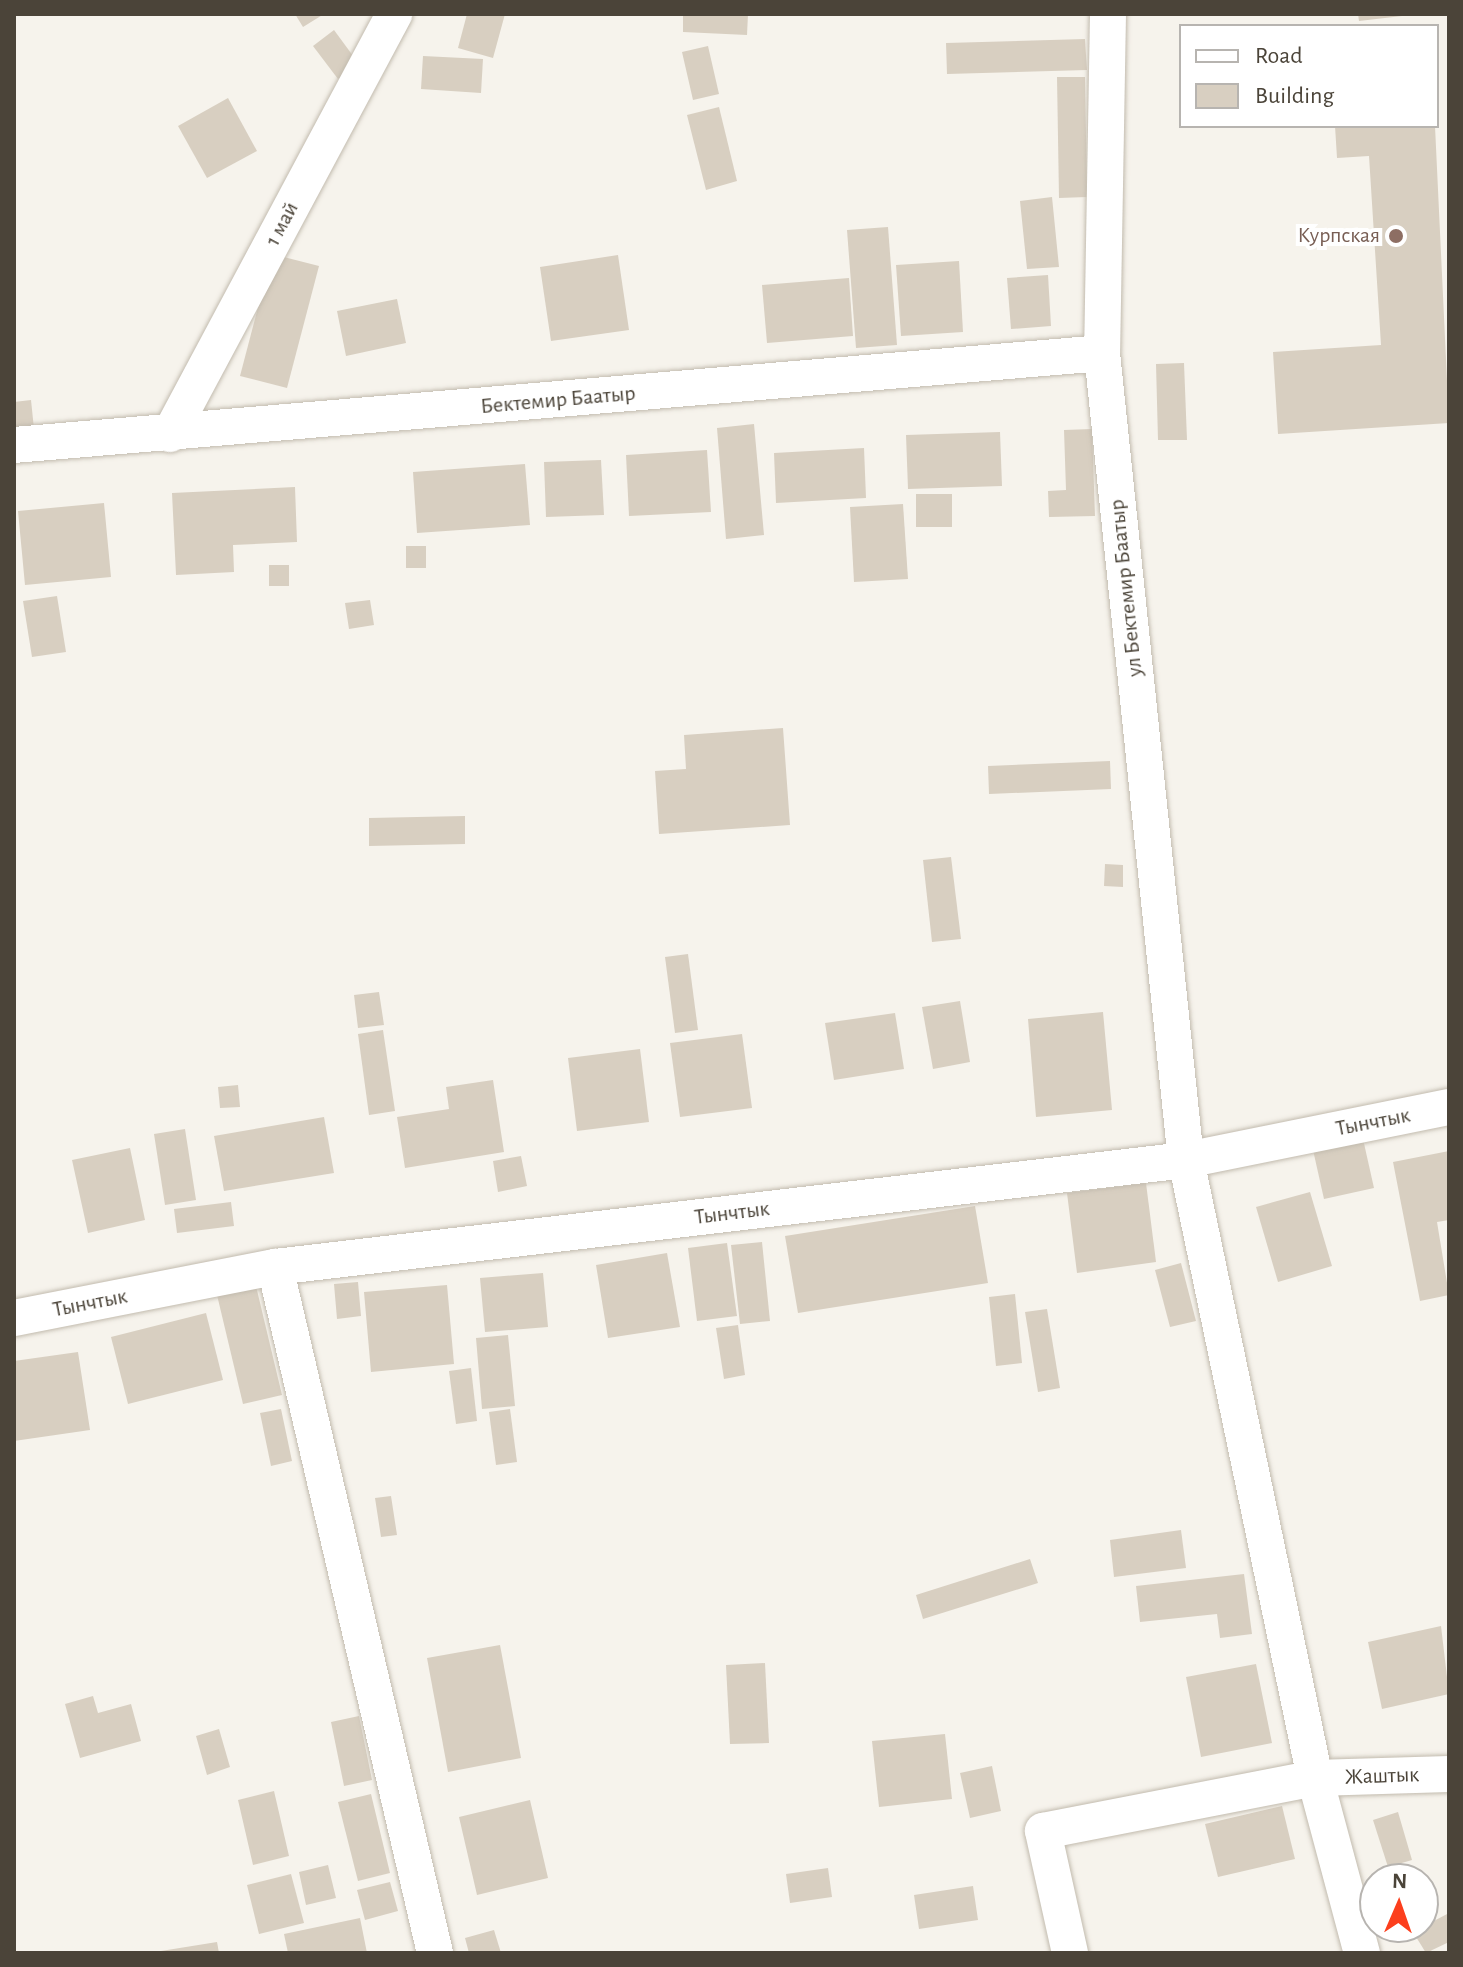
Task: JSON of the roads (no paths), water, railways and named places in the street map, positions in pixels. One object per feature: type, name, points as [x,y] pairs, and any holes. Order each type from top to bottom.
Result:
[{"type":"street","name":"1 май","points":[[170,434],[394,14]]},
{"type":"street","name":"ул Бектемир Баатыр","points":[[1108,14],[1102,353],[1186,1160],[1315,1778],[1362,1953]]},
{"type":"street","name":"Бектемир Баатыр","points":[[14,445],[1102,353]]},
{"type":"street","name":"Тынчтык","points":[[14,1318],[275,1267],[1186,1160],[1449,1107]]},
{"type":"street","points":[[275,1267],[435,1953]]},
{"type":"street","name":"Жаштык","points":[[1070,1953],[1043,1831],[1315,1778],[1449,1774]]},
{"type":"place","name":"Курпская","points":[[1396,236]]}]
